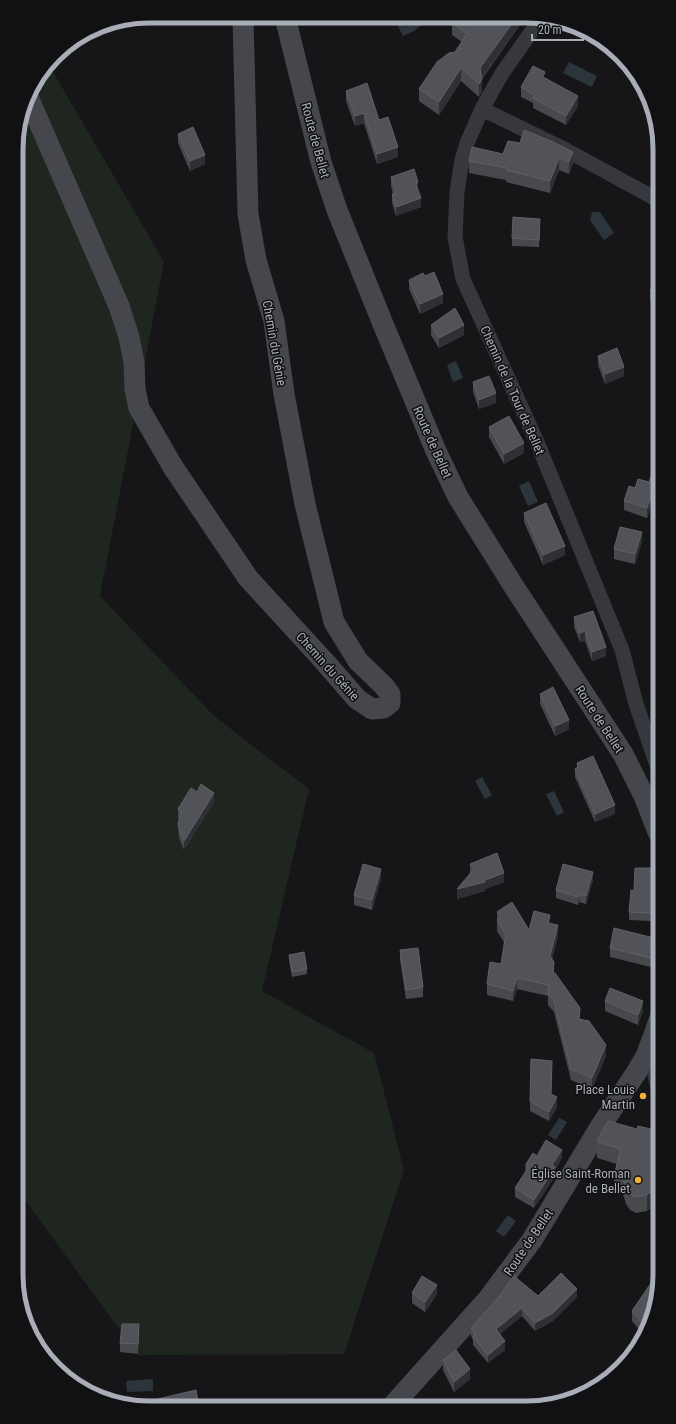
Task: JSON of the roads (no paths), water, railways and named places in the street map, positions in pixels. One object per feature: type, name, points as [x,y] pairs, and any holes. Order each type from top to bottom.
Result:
[{"type":"street","name":"Chemin du Génie","points":[[31,105],[118,306],[129,337],[134,362],[135,389],[139,408],[173,467],[248,578],[357,699],[372,709],[384,708],[390,703],[390,694],[384,686],[358,661],[334,622],[305,504],[284,394],[274,321],[256,260],[249,220],[243,23]]},
{"type":"street","name":"Route de Bellet","points":[[286,23],[321,162],[337,210],[382,324],[436,451],[458,497],[511,582],[623,754],[644,796],[653,819]]},
{"type":"street","name":"Chemin de la Tour de Bellet","points":[[537,23],[501,75],[482,109],[467,143],[462,160],[457,192],[455,237],[463,280],[540,449],[622,650],[636,704],[653,753]]},
{"type":"street","points":[[482,109],[566,150],[653,197]]},
{"type":"street","name":"Route de Bellet","points":[[397,1401],[488,1299],[532,1240],[602,1124],[636,1073],[646,1056],[653,1038]]},
{"type":"street","points":[[646,1056],[652,1061],[653,1066]]},
{"type":"place","name":"Place Louis Martin","points":[[643,1096]]},
{"type":"place","name":"Église Saint-Roman de Bellet","points":[[638,1180]]}]
